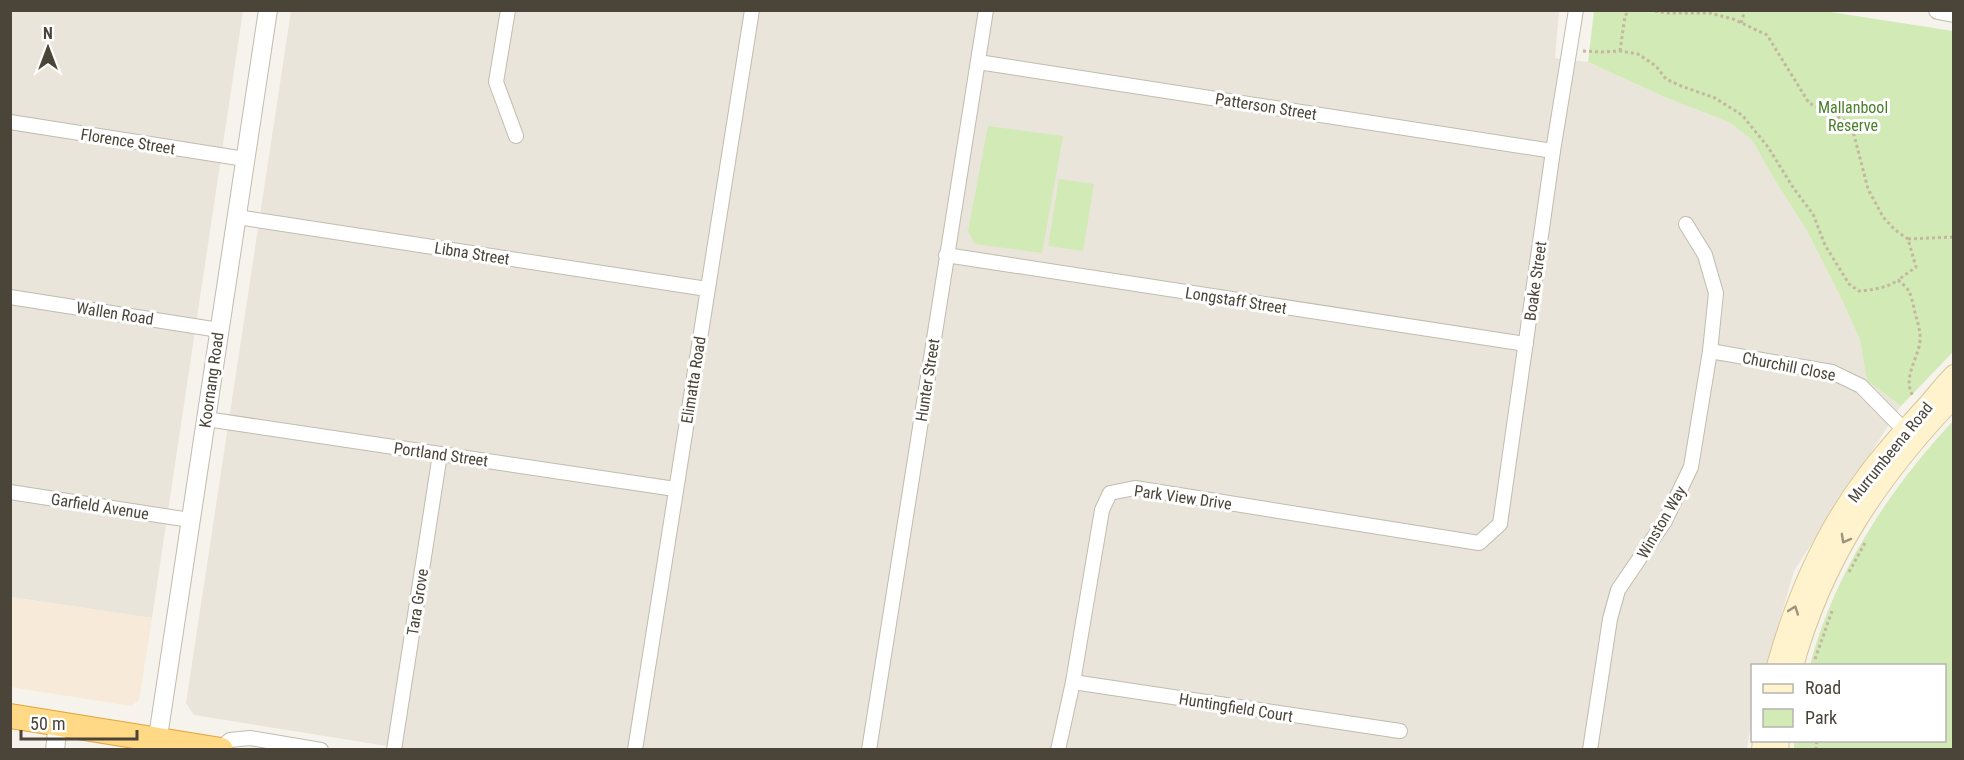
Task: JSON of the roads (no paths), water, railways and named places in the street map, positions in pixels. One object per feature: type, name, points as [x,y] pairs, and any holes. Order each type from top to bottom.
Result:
[{"type":"highway","points":[[10,716],[58,723],[157,745],[220,749]]},
{"type":"main road","name":"Murrumbeena Road","points":[[1794,664],[1813,604],[1841,546],[1929,404],[1953,375]]},
{"type":"main road","name":"Murrumbeena Road","points":[[1778,664],[1799,598],[1828,536],[1866,476],[1953,397]]},
{"type":"street","name":"Koornang Road","points":[[157,745],[268,10]]},
{"type":"street","points":[[508,10],[496,82],[516,136]]},
{"type":"street","name":"Elimatta Road","points":[[635,750],[752,10]]},
{"type":"street","name":"Hunter Street","points":[[869,750],[986,10]]},
{"type":"street","name":"Boake Street","points":[[1479,543],[1500,524],[1553,151],[1576,10]]},
{"type":"street","points":[[1938,10],[1953,13]]},
{"type":"street","name":"Patterson Street","points":[[978,62],[1553,151]]},
{"type":"street","name":"Florence Street","points":[[10,122],[245,159]]},
{"type":"street","name":"Libna Street","points":[[237,217],[707,289]]},
{"type":"street","name":"Winston Way","points":[[1590,750],[1610,619],[1618,590],[1665,521],[1691,467],[1710,351],[1716,293],[1705,255],[1686,224]]},
{"type":"street","name":"Longstaff Street","points":[[946,255],[1526,344]]},
{"type":"street","name":"Wallen Road","points":[[10,297],[219,330]]},
{"type":"street","name":"Churchill Close","points":[[1710,351],[1832,372],[1861,386],[1910,435]]},
{"type":"street","name":"Portland Street","points":[[206,419],[675,489]]},
{"type":"street","name":"Tara Grove","points":[[394,750],[440,454]]},
{"type":"street","name":"Park View Drive","points":[[1058,750],[1073,682],[1102,510],[1110,493],[1135,488],[1479,543]]},
{"type":"street","name":"Garfield Avenue","points":[[10,492],[190,520]]},
{"type":"street","name":"Huntingfield Court","points":[[1073,682],[1400,731]]},
{"type":"street","points":[[55,750],[58,723]]},
{"type":"street","points":[[220,749],[230,740],[250,738],[321,750]]},
{"type":"park label","name":"Mallanbool Reserve","points":[[1853,116]]}]
